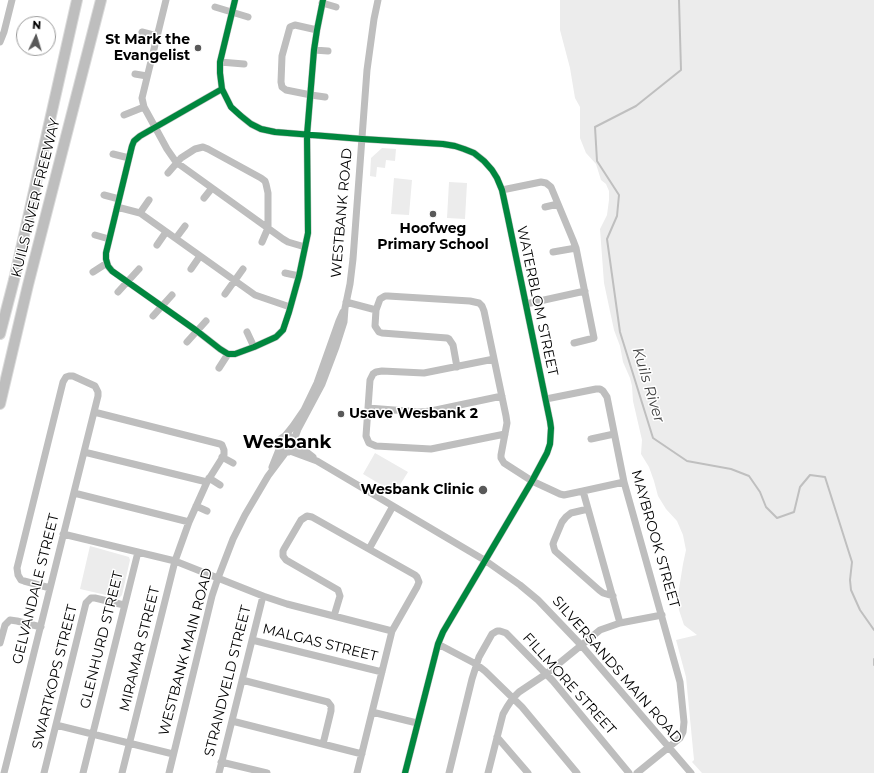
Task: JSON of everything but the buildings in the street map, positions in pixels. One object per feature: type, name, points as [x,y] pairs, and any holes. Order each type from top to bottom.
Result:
[{"type":"highway","name":"KUILS RIVER FREEWAY","points":[[0,334],[14,280],[76,0]]},
{"type":"highway","name":"KUILS RIVER FREEWAY","points":[[0,404],[30,277],[100,0]]},
{"type":"street","points":[[0,42],[12,0]]},
{"type":"street","points":[[166,0],[142,98],[144,107],[155,128],[176,162],[288,242],[305,248]]},
{"type":"street","points":[[235,0],[220,62],[222,89],[140,136],[134,141],[106,253],[107,263],[112,270],[228,354],[235,354],[254,347],[276,337],[283,330],[299,276],[308,224],[307,135],[317,30],[323,2],[336,7]]},
{"type":"street","name":"WESTBANK ROAD","points":[[294,442],[298,429],[327,373],[344,322],[353,259],[367,70],[378,0]]},
{"type":"street","points":[[215,7],[248,17]]},
{"type":"street","points":[[317,30],[295,25],[290,27],[282,56],[281,82],[282,87],[286,90],[325,96]]},
{"type":"street","points":[[142,32],[157,36]]},
{"type":"street","points":[[314,50],[328,51]]},
{"type":"street","points":[[220,62],[244,64]]},
{"type":"street","points":[[135,74],[147,76]]},
{"type":"street","name":"WATERBLOM STREET","points":[[222,89],[231,106],[240,116],[251,124],[269,131],[444,144],[464,149],[474,153],[489,166],[497,178],[502,190],[546,399],[551,428],[550,444],[547,453],[532,481],[438,644],[405,773]]},
{"type":"street","points":[[124,115],[144,107]]},
{"type":"street","points":[[168,173],[180,158],[195,149],[205,147],[261,178],[265,181],[267,187],[268,228],[262,242]]},
{"type":"street","points":[[113,154],[129,158]]},
{"type":"street","points":[[502,190],[540,182],[545,182],[551,187],[576,248],[594,338],[574,343]]},
{"type":"street","points":[[204,198],[212,188]]},
{"type":"street","points":[[104,195],[119,198]]},
{"type":"street","points":[[140,213],[149,200]]},
{"type":"street","points":[[544,207],[558,204]]},
{"type":"street","points":[[117,207],[140,213],[255,295],[290,307]]},
{"type":"street","points":[[176,238],[185,226]]},
{"type":"street","points":[[157,245],[166,232]]},
{"type":"street","points":[[95,235],[110,239]]},
{"type":"street","points":[[553,252],[576,248]]},
{"type":"street","points":[[191,269],[200,256]]},
{"type":"street","points":[[93,272],[107,263]]},
{"type":"street","points":[[118,292],[139,269]]},
{"type":"street","points":[[226,294],[242,269]]},
{"type":"street","points":[[285,273],[299,276]]},
{"type":"street","points":[[526,304],[585,291]]},
{"type":"street","points":[[153,316],[172,296]]},
{"type":"street","points":[[457,367],[453,345],[449,339],[443,337],[380,333],[377,331],[375,326],[376,310],[379,300],[385,296],[470,301],[479,303],[484,311],[507,424],[501,455],[502,461],[532,481],[564,495],[624,482]]},
{"type":"street","points":[[346,305],[376,310]]},
{"type":"street","name":"WESTBANK ROAD","points":[[285,436],[304,410],[317,383],[339,320],[346,305]]},
{"type":"street","points":[[187,342],[206,321]]},
{"type":"street","points":[[247,332],[254,347]]},
{"type":"street","points":[[219,368],[228,354]]},
{"type":"street","points":[[494,359],[424,373],[376,372],[370,380],[367,439],[369,443],[376,446],[431,449],[505,434]]},
{"type":"street","name":"GELVANDALE STREET","points":[[4,773],[74,493],[98,394],[93,385],[75,376],[66,377],[63,382],[17,568],[18,575],[21,580],[50,588]]},
{"type":"street","name":"MAYBROOK STREET","points":[[546,399],[600,389],[607,397],[624,482],[680,682],[684,732],[680,738],[637,773]]},
{"type":"street","points":[[368,408],[420,412],[502,396]]},
{"type":"street","points":[[94,412],[220,444],[224,450],[224,455],[222,457],[233,463]]},
{"type":"street","points":[[591,439],[614,434]]},
{"type":"street","points":[[285,436],[291,437],[294,442],[294,448],[288,451],[282,450],[280,447],[279,441],[285,436]]},
{"type":"street","name":"SILVERSANDS MAIN ROAD","points":[[294,442],[317,461],[486,561],[520,585],[538,600],[581,645],[691,773]]},
{"type":"street","name":"WESTBANK MAIN ROAD","points":[[168,773],[212,596],[218,578],[233,539],[268,476],[280,447]]},
{"type":"street","name":"SILVERSANDS MAIN ROAD","points":[[288,451],[317,461]]},
{"type":"street","name":"WESTBANK MAIN ROAD","points":[[268,476],[288,451]]},
{"type":"street","points":[[84,452],[208,480],[220,485]]},
{"type":"street","name":"MIRAMAR STREET","points":[[122,773],[175,561],[196,506],[208,480],[222,457]]},
{"type":"street","points":[[584,491],[620,624]]},
{"type":"street","points":[[74,493],[189,522]]},
{"type":"street","points":[[196,506],[207,511]]},
{"type":"street","points":[[369,549],[393,506]]},
{"type":"street","points":[[588,509],[571,513],[566,517],[562,522],[554,540],[554,548],[555,551],[599,590],[613,596]]},
{"type":"street","points":[[334,616],[340,596],[338,590],[286,560],[283,556],[284,548],[301,520],[305,517],[312,517],[415,575],[418,579],[417,587],[392,631],[357,773]]},
{"type":"street","points":[[63,534],[175,561],[287,604],[392,631]]},
{"type":"street","name":"GLENHURD STREET","points":[[83,773],[138,552]]},
{"type":"street","name":"STRANDVELD STREET","points":[[218,773],[263,596]]},
{"type":"street","name":"SWARTKOPS STREET","points":[[44,773],[86,603],[91,598],[95,598],[124,605]]},
{"type":"street","points":[[488,773],[503,714],[513,698],[523,689],[546,674],[600,630],[662,615]]},
{"type":"street","points":[[0,643],[5,625],[10,620],[40,627]]},
{"type":"street","name":"FILLMORE STREET","points":[[476,664],[478,657],[492,634],[500,630],[506,633],[546,674],[629,773]]},
{"type":"street","name":"MALGAS STREET","points":[[252,640],[382,672]]},
{"type":"street","points":[[438,644],[476,664],[485,671],[522,707],[577,773]]},
{"type":"street","points":[[449,773],[476,664]]},
{"type":"street","points":[[242,680],[328,702],[332,711],[323,744]]},
{"type":"street","points":[[372,712],[417,723]]},
{"type":"street","points":[[232,721],[362,754]]},
{"type":"street","points":[[56,725],[173,754]]},
{"type":"street","points":[[497,737],[527,773]]},
{"type":"street","points":[[221,762],[267,773]]},
{"type":"shaded area","points":[[560,0],[874,0],[874,773],[702,773],[692,762],[694,760],[686,677],[676,640],[697,635],[684,625],[679,610],[678,595],[686,550],[683,535],[677,521],[666,509],[658,496],[649,467],[641,454],[642,440],[633,401],[632,386],[623,362],[620,346],[614,330],[604,283],[600,229],[607,215],[609,191],[606,184],[601,180],[596,164],[586,153],[580,138],[580,107],[575,98],[570,68],[560,30]]},
{"type":"shaded area","points":[[382,148],[396,149],[395,161],[386,160],[385,168],[377,167],[376,177],[370,176],[371,158]]},
{"type":"shaded area","points":[[394,178],[412,180],[409,215],[391,214]]},
{"type":"shaded area","points":[[449,182],[467,183],[465,219],[447,218]]},
{"type":"shaded area","points":[[375,453],[408,472],[395,493],[363,474]]},
{"type":"shaded area","points":[[90,546],[129,557],[130,560],[122,595],[119,598],[80,589]]},
{"type":"waterway","name":"Kuils River","points":[[679,0],[681,70],[636,106],[595,127],[597,161],[619,195],[617,216],[607,239],[620,332],[653,438],[687,461],[731,469],[749,476],[760,492],[766,507],[777,518],[794,512],[800,487],[810,475],[825,477],[852,562],[850,580],[851,590],[860,610],[874,630]]},
{"type":"waterway","name":"Kuils River","points":[[874,659],[874,665]]},
{"type":"cycle path","points":[[235,0],[220,62],[222,89],[231,107],[251,124],[261,129],[275,132],[455,146],[474,153],[484,161],[497,178],[502,190],[550,421],[550,444],[547,453],[532,481],[443,632],[438,644],[405,773]]},
{"type":"cycle path","points":[[222,89],[140,136],[134,141],[106,253],[106,259],[108,266],[112,271],[220,349],[228,354],[235,354],[276,337],[283,330],[299,276],[308,233],[307,135],[314,50],[323,0]]},
{"type":"place","name":"St Mark the Evangelist","points":[[198,48]]},
{"type":"place","name":"Hoofweg Primary School","points":[[433,214]]},
{"type":"place","name":"Usave Wesbank 2","points":[[341,414]]},
{"type":"place","name":"Wesbank Clinic","points":[[483,490]]},
{"type":"district","name":"Wesbank","points":[[287,443]]}]
